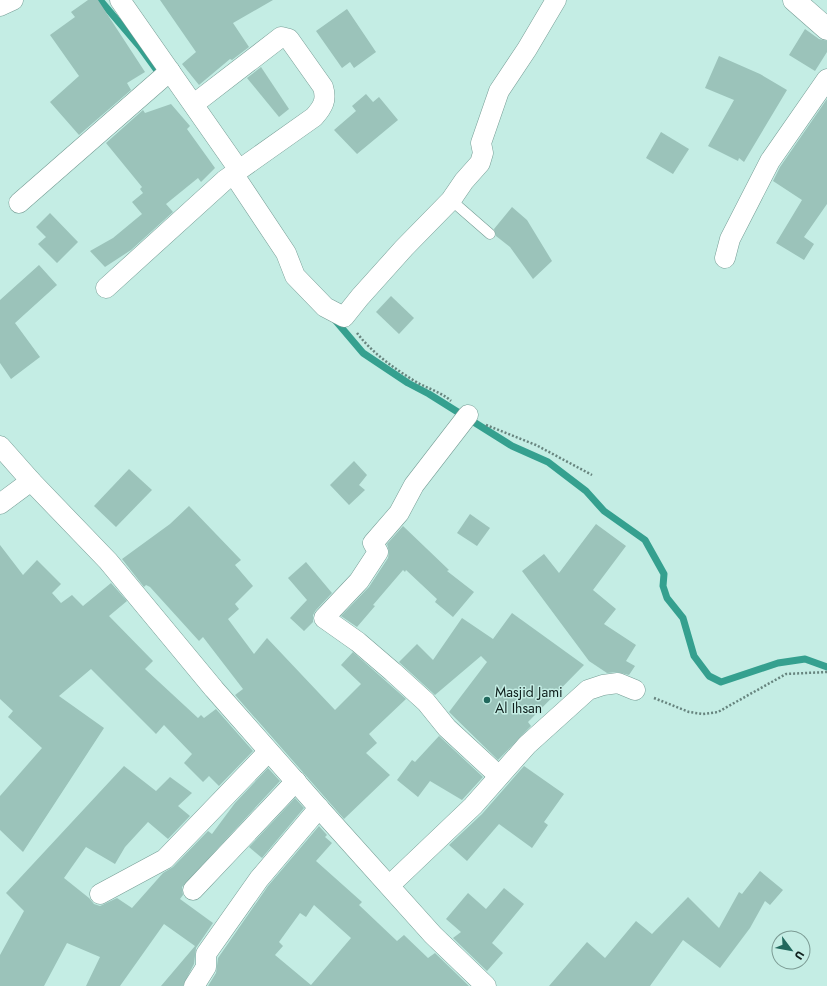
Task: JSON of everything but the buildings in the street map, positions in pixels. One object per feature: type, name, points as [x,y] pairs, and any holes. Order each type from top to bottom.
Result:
[{"type":"street","points":[[0,6],[13,0]]},
{"type":"street","points":[[120,0],[194,104],[286,253],[295,276],[325,307],[344,317],[399,253],[450,200],[480,163],[483,153],[481,143],[499,91],[556,0]]},
{"type":"street","points":[[794,0],[827,29]]},
{"type":"street","points":[[106,288],[225,180],[314,117],[324,103],[325,95],[323,87],[289,39],[281,37],[194,104]]},
{"type":"street","points":[[19,203],[170,71]]},
{"type":"street","points":[[725,258],[730,239],[770,161],[827,79]]},
{"type":"street","points":[[468,415],[414,485],[399,513],[373,544],[378,552],[359,581],[324,618],[358,642],[393,672],[426,702],[446,728],[499,776]]},
{"type":"street","points":[[0,446],[108,562],[268,752],[390,885],[433,935],[486,986]]},
{"type":"street","points":[[0,504],[31,481]]},
{"type":"street","points":[[390,885],[473,806],[527,745],[588,690],[603,685],[618,683],[635,690]]},
{"type":"street","points":[[100,894],[165,859],[268,752]]},
{"type":"street","points":[[193,890],[296,781]]},
{"type":"street","points":[[194,986],[206,967],[206,954],[260,879],[319,808]]},
{"type":"lane","points":[[450,200],[490,234]]},
{"type":"path","points":[[635,690],[689,712],[703,714],[718,712],[786,674],[827,672]]},
{"type":"waterway","points":[[100,0],[140,47],[161,76]]},
{"type":"waterway","points":[[335,320],[363,353],[408,383],[429,394],[512,446],[548,462],[586,491],[604,511],[645,540],[664,574],[663,586],[667,598],[683,618],[694,656],[709,676],[721,682],[778,663],[805,659],[827,667]]},
{"type":"place","name":"Masjid Jami Al Ihsan","points":[[487,700]]}]
